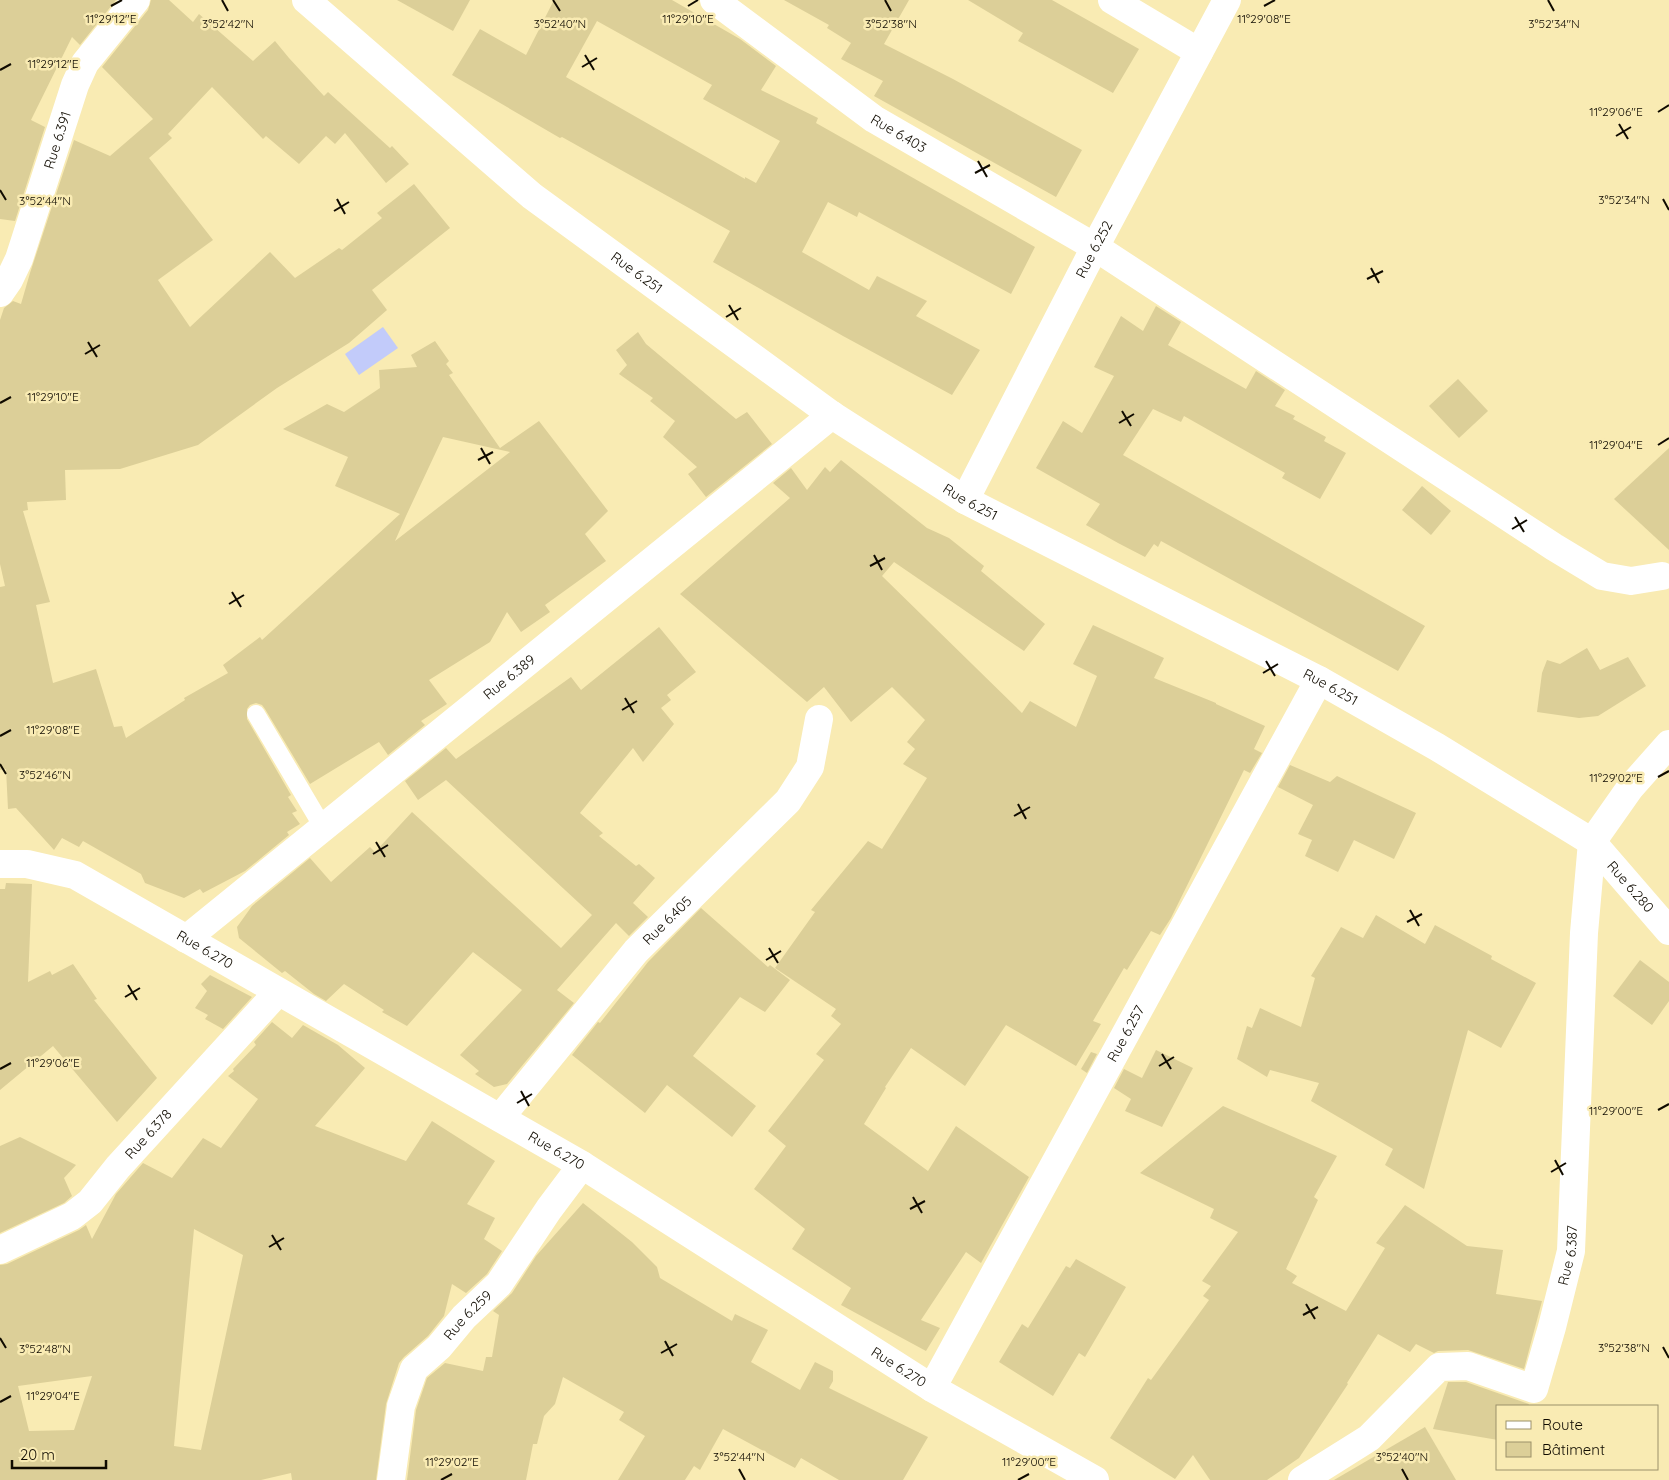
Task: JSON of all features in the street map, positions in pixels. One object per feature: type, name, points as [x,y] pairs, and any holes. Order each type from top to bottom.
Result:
[{"type":"street","name":"Rue 6.391","points":[[0,293],[9,280],[18,259],[81,70],[136,0]]},
{"type":"street","name":"Rue 6.251","points":[[306,0],[532,196],[832,415],[964,500],[1319,680],[1437,748],[1592,842]]},
{"type":"street","name":"Rue 6.403","points":[[714,0],[874,119],[1095,247],[1537,536],[1602,576],[1631,581],[1662,576]]},
{"type":"street","points":[[1112,0],[1199,52]]},
{"type":"street","name":"Rue 6.252","points":[[964,500],[1226,0]]},
{"type":"street","name":"Rue 6.389","points":[[186,939],[832,415]]},
{"type":"street","name":"Rue 6.257","points":[[932,1388],[1319,680]]},
{"type":"street","name":"Rue 6.405","points":[[500,1118],[636,951],[788,801],[810,767],[819,719]]},
{"type":"street","points":[[1592,842],[1630,788],[1669,744]]},
{"type":"street","name":"Rue 6.280","points":[[1592,842],[1669,930]]},
{"type":"street","name":"Rue 6.387","points":[[1302,1480],[1369,1438],[1439,1367],[1468,1366],[1534,1389],[1571,1251],[1584,933],[1592,842]]},
{"type":"street","name":"Rue 6.270","points":[[0,864],[27,864],[75,875],[582,1165],[932,1388],[1095,1480]]},
{"type":"street","name":"Rue 6.378","points":[[0,1250],[72,1216],[90,1202],[118,1167],[278,992]]},
{"type":"street","name":"Rue 6.259","points":[[391,1480],[401,1406],[414,1369],[439,1347],[464,1317],[499,1284],[549,1209],[582,1165]]},
{"type":"lane","points":[[256,714],[324,828]]},
{"type":"water","points":[[383,327],[398,348],[359,375],[345,354]]},
{"type":"building","points":[[0,0],[116,0],[80,45],[72,37],[31,120],[45,127],[15,221],[0,219]]},
{"type":"building","points":[[151,0],[169,0],[193,22],[199,14],[253,61],[275,41],[324,96],[328,92],[390,148],[392,146],[409,164],[386,183],[345,133],[335,144],[326,136],[299,164],[266,136],[263,139],[212,87],[168,134],[172,138],[149,158],[213,240],[158,280],[190,327],[270,252],[295,278],[339,248],[342,250],[382,218],[377,213],[414,184],[450,228],[372,290],[387,310],[349,343],[277,388],[198,445],[120,469],[65,470],[66,500],[27,502],[28,510],[23,511],[50,602],[36,605],[53,683],[96,669],[114,727],[122,726],[126,738],[185,700],[184,698],[228,673],[223,665],[260,637],[262,640],[400,514],[335,486],[348,457],[283,429],[327,404],[344,412],[380,388],[379,370],[417,367],[411,355],[435,341],[449,361],[446,364],[453,373],[449,375],[500,448],[539,421],[608,511],[585,534],[606,561],[545,605],[550,612],[521,632],[507,612],[490,642],[429,680],[447,704],[421,721],[425,725],[388,755],[379,742],[310,784],[262,705],[256,703],[250,705],[247,709],[247,719],[291,795],[288,797],[297,811],[292,813],[300,824],[287,832],[289,835],[245,871],[203,893],[200,889],[184,898],[145,883],[141,874],[83,841],[79,847],[62,838],[54,850],[16,808],[8,809],[6,769],[0,770],[0,587],[5,586],[0,564],[0,320],[4,308],[13,301],[21,304],[74,140],[110,156],[153,119],[102,67],[148,10]],"holes":[[[443,437],[510,452],[395,541]]]},
{"type":"building","points":[[397,0],[470,0],[453,31]]},
{"type":"building","points":[[554,0],[672,0],[740,39],[776,66],[761,90],[818,118],[816,123],[1035,247],[1011,294],[859,212],[857,217],[828,202],[802,252],[869,290],[877,276],[927,301],[916,316],[980,350],[952,395],[713,262],[730,231],[562,137],[560,138],[452,75],[480,29],[526,55]],"holes":[[[597,21],[712,85],[703,99],[780,141],[756,183],[745,177],[745,179],[566,77]]]},
{"type":"building","points":[[784,0],[909,0],[884,44],[953,79],[1082,150],[1056,197],[874,96],[883,81],[841,59],[851,43],[827,28],[829,25]]},
{"type":"building","points":[[968,0],[1052,0],[1139,49],[1113,93],[1018,41],[1023,33]]},
{"type":"building","points":[[1156,306],[1181,322],[1168,345],[1246,389],[1256,371],[1285,390],[1275,406],[1295,416],[1293,419],[1326,437],[1324,441],[1346,453],[1320,499],[1282,478],[1285,473],[1184,416],[1181,422],[1153,409],[1123,455],[1425,626],[1398,671],[1161,541],[1158,547],[1154,544],[1145,557],[1118,543],[1086,525],[1100,504],[1036,468],[1063,421],[1082,433],[1114,376],[1094,367],[1121,316],[1143,331]]},
{"type":"building","points":[[638,332],[646,344],[736,419],[747,412],[772,444],[706,497],[688,474],[697,467],[663,437],[675,421],[650,401],[653,398],[619,374],[627,365],[616,350]]},
{"type":"building","points":[[1458,379],[1488,411],[1459,438],[1429,406]]},
{"type":"building","points":[[1669,448],[1669,550],[1614,499]]},
{"type":"building","points":[[841,460],[927,528],[949,538],[984,566],[981,571],[1045,624],[1024,651],[894,562],[882,576],[1022,713],[1030,701],[1076,727],[1097,676],[1073,664],[1093,625],[1164,658],[1154,678],[1216,703],[1265,726],[1254,749],[1262,753],[1250,773],[1244,770],[1171,918],[1160,935],[1151,931],[1127,970],[1124,968],[1093,1021],[1101,1024],[1076,1066],[1006,1025],[965,1086],[911,1048],[885,1087],[864,1124],[928,1171],[956,1126],[1029,1177],[981,1263],[966,1252],[921,1320],[940,1328],[926,1351],[841,1305],[851,1288],[792,1249],[805,1229],[754,1189],[786,1146],[768,1131],[824,1060],[816,1054],[841,1024],[831,1016],[836,1009],[775,968],[815,912],[811,910],[868,841],[882,849],[927,778],[903,764],[915,749],[907,742],[925,720],[892,687],[851,722],[824,687],[807,702],[680,594],[790,498],[773,483],[791,468],[807,490],[825,467],[830,472]]},
{"type":"building","points":[[1422,486],[1451,511],[1431,535],[1402,510]]},
{"type":"building","points":[[659,627],[696,672],[667,695],[671,700],[661,708],[674,724],[643,762],[633,748],[580,813],[603,833],[599,836],[636,866],[639,864],[655,878],[633,903],[648,917],[629,936],[616,923],[557,990],[574,1003],[507,1084],[494,1087],[475,1074],[479,1071],[460,1055],[522,990],[473,952],[407,1026],[382,1012],[384,1010],[344,984],[326,1001],[285,971],[282,973],[239,938],[237,927],[252,906],[310,858],[331,882],[370,847],[375,852],[412,812],[561,948],[592,915],[446,780],[418,800],[405,781],[446,748],[456,759],[571,677],[581,690]]},
{"type":"building","points":[[1587,648],[1600,670],[1628,657],[1646,686],[1598,716],[1579,718],[1537,712],[1542,673],[1547,660],[1560,664]]},
{"type":"building","points":[[1290,765],[1330,782],[1337,776],[1416,813],[1394,859],[1354,840],[1338,872],[1305,856],[1312,840],[1298,834],[1313,805],[1278,787]]},
{"type":"building","points":[[6,883],[32,884],[28,982],[50,971],[52,975],[73,964],[97,999],[94,1000],[157,1078],[117,1122],[53,1046],[0,1090],[0,889],[5,889]]},
{"type":"building","points":[[701,908],[768,967],[770,965],[790,980],[765,1012],[740,997],[693,1056],[756,1106],[732,1137],[667,1085],[645,1113],[572,1055],[648,962]]},
{"type":"building","points":[[1376,915],[1425,944],[1435,925],[1492,956],[1491,959],[1536,983],[1501,1048],[1468,1030],[1424,1189],[1385,1165],[1393,1149],[1311,1101],[1319,1083],[1270,1070],[1267,1077],[1237,1059],[1247,1026],[1252,1028],[1260,1008],[1301,1027],[1315,978],[1311,976],[1341,927],[1363,938]]},
{"type":"building","points":[[1640,960],[1669,982],[1669,1001],[1652,1025],[1613,996]]},
{"type":"building","points":[[210,975],[252,997],[223,1029],[205,1019],[208,1015],[195,1008],[207,991],[201,984]]},
{"type":"building","points":[[272,1022],[292,1038],[303,1025],[338,1045],[365,1068],[315,1126],[406,1161],[432,1121],[495,1161],[467,1204],[495,1218],[484,1239],[502,1251],[487,1274],[466,1293],[452,1284],[444,1316],[428,1336],[399,1363],[386,1404],[376,1480],[292,1480],[291,1473],[261,1480],[0,1480],[0,1265],[7,1264],[86,1225],[92,1239],[116,1194],[143,1163],[172,1178],[203,1138],[221,1148],[258,1099],[228,1076],[256,1045],[254,1042]],"holes":[[[194,1229],[243,1255],[201,1450],[174,1446]],[[92,1376],[74,1430],[29,1431],[18,1386]]]},
{"type":"building","points":[[1156,1050],[1193,1068],[1162,1127],[1125,1111],[1131,1099],[1114,1088],[1124,1069],[1142,1078]]},
{"type":"building","points":[[1091,1052],[1097,1054],[1087,1073],[1081,1069]]},
{"type":"building","points":[[1223,1106],[1337,1156],[1314,1197],[1318,1200],[1286,1269],[1297,1276],[1292,1283],[1346,1311],[1385,1248],[1376,1243],[1405,1205],[1467,1246],[1503,1250],[1496,1294],[1542,1301],[1524,1369],[1468,1350],[1438,1351],[1434,1353],[1416,1344],[1410,1352],[1378,1334],[1348,1384],[1299,1458],[1267,1480],[1210,1480],[1193,1455],[1175,1479],[1110,1438],[1148,1378],[1151,1380],[1209,1300],[1203,1296],[1211,1286],[1202,1281],[1238,1232],[1210,1218],[1214,1209],[1140,1173]]},
{"type":"building","points":[[20,1137],[76,1165],[64,1178],[72,1196],[64,1203],[0,1233],[0,1146]]},
{"type":"building","points":[[583,1203],[632,1242],[657,1267],[660,1278],[732,1321],[735,1314],[768,1330],[751,1362],[800,1390],[815,1362],[833,1371],[833,1381],[829,1388],[928,1437],[903,1480],[839,1480],[801,1458],[795,1468],[723,1429],[700,1470],[694,1466],[685,1480],[618,1480],[645,1436],[619,1420],[624,1412],[563,1377],[555,1404],[544,1416],[537,1444],[533,1444],[526,1480],[407,1480],[416,1410],[427,1378],[445,1363],[483,1371],[486,1357],[492,1357],[499,1315],[493,1311],[512,1293],[536,1256]]},
{"type":"building","points":[[1076,1259],[1126,1287],[1085,1357],[1079,1353],[1053,1396],[999,1362],[1022,1324],[1028,1328],[1066,1266],[1070,1268]]},
{"type":"building","points":[[1448,1382],[1466,1382],[1529,1404],[1496,1405],[1496,1440],[1433,1429]]},
{"type":"building","points":[[1425,1427],[1456,1480],[1334,1480]]}]
